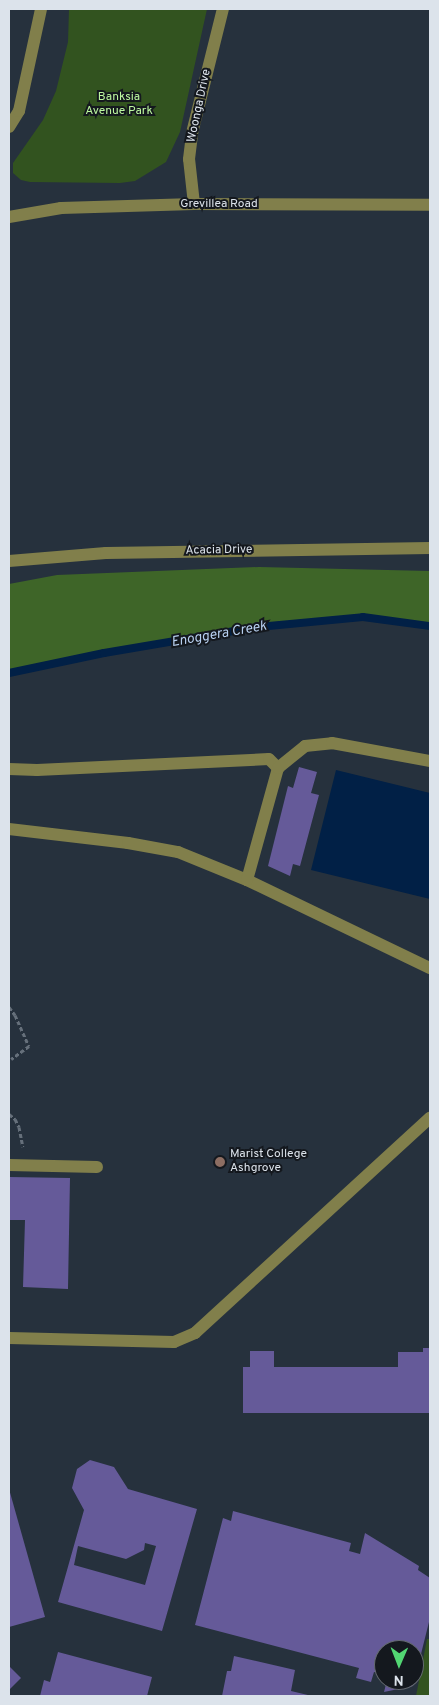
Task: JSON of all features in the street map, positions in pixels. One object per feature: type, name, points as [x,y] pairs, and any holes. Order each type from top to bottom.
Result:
[{"type":"street","points":[[9,127],[19,111],[41,9]]},
{"type":"street","name":"Woonga Drive","points":[[194,204],[190,160],[192,133],[223,9]]},
{"type":"street","name":"Grevillea Road","points":[[9,217],[61,208],[194,204],[430,205]]},
{"type":"street","name":"Acacia Drive","points":[[9,561],[106,552],[430,548]]},
{"type":"street","points":[[247,880],[278,768],[305,746],[332,744],[430,761]]},
{"type":"street","points":[[9,769],[37,770],[269,760],[278,768]]},
{"type":"street","points":[[9,829],[128,843],[178,852],[247,880],[430,968]]},
{"type":"street","points":[[9,1338],[174,1342],[195,1333],[430,1118]]},
{"type":"street","points":[[9,1165],[97,1167]]},
{"type":"path","points":[[9,1007],[16,1014],[29,1046],[11,1059]]},
{"type":"path","points":[[9,1114],[15,1119],[19,1128],[22,1142],[22,1165]]},
{"type":"green space","name":"Banksia Avenue Park","points":[[69,9],[207,9],[180,132],[166,162],[135,181],[120,183],[30,182],[21,180],[13,173],[13,163],[43,120],[56,91],[68,42]]},
{"type":"green space","points":[[259,567],[430,571],[430,626],[363,617],[258,627],[104,653],[9,673],[9,584],[57,575]]},
{"type":"green space","points":[[427,1639],[430,1639],[430,1696],[416,1696],[417,1690],[424,1690],[424,1655]]},
{"type":"water","points":[[336,770],[430,793],[430,899],[311,870]]},
{"type":"building","points":[[299,767],[317,772],[311,793],[319,795],[300,866],[293,864],[290,876],[268,866],[288,786],[293,788]]},
{"type":"building","points":[[9,1177],[70,1178],[68,1289],[23,1287],[25,1220],[9,1220]]},
{"type":"building","points":[[423,1348],[430,1348],[430,1413],[243,1413],[243,1367],[250,1367],[250,1351],[274,1351],[274,1367],[398,1367],[398,1352],[423,1352]]},
{"type":"building","points":[[90,1460],[114,1467],[128,1489],[197,1509],[162,1631],[58,1602],[84,1510],[72,1488],[77,1469]],"holes":[[[145,1543],[156,1546],[145,1585],[74,1565],[78,1546],[126,1559],[144,1550]]]},
{"type":"building","points":[[9,1489],[45,1617],[9,1627]]},
{"type":"building","points":[[233,1511],[351,1543],[349,1551],[360,1554],[365,1533],[419,1566],[418,1570],[430,1578],[430,1618],[424,1642],[424,1640],[374,1640],[374,1672],[371,1682],[356,1678],[359,1668],[195,1625],[223,1518],[231,1521]]},
{"type":"building","points":[[58,1652],[152,1677],[147,1696],[40,1696],[44,1680],[50,1682]]},
{"type":"building","points":[[234,1656],[295,1670],[291,1691],[312,1696],[222,1696],[227,1671],[231,1671]]},
{"type":"building","points":[[9,1666],[21,1678],[9,1690]]},
{"type":"waterway","name":"Enoggera Creek","points":[[9,673],[104,653],[258,627],[363,617],[430,626]]},
{"type":"place","name":"Marist College Ashgrove","points":[[220,1162]]}]
